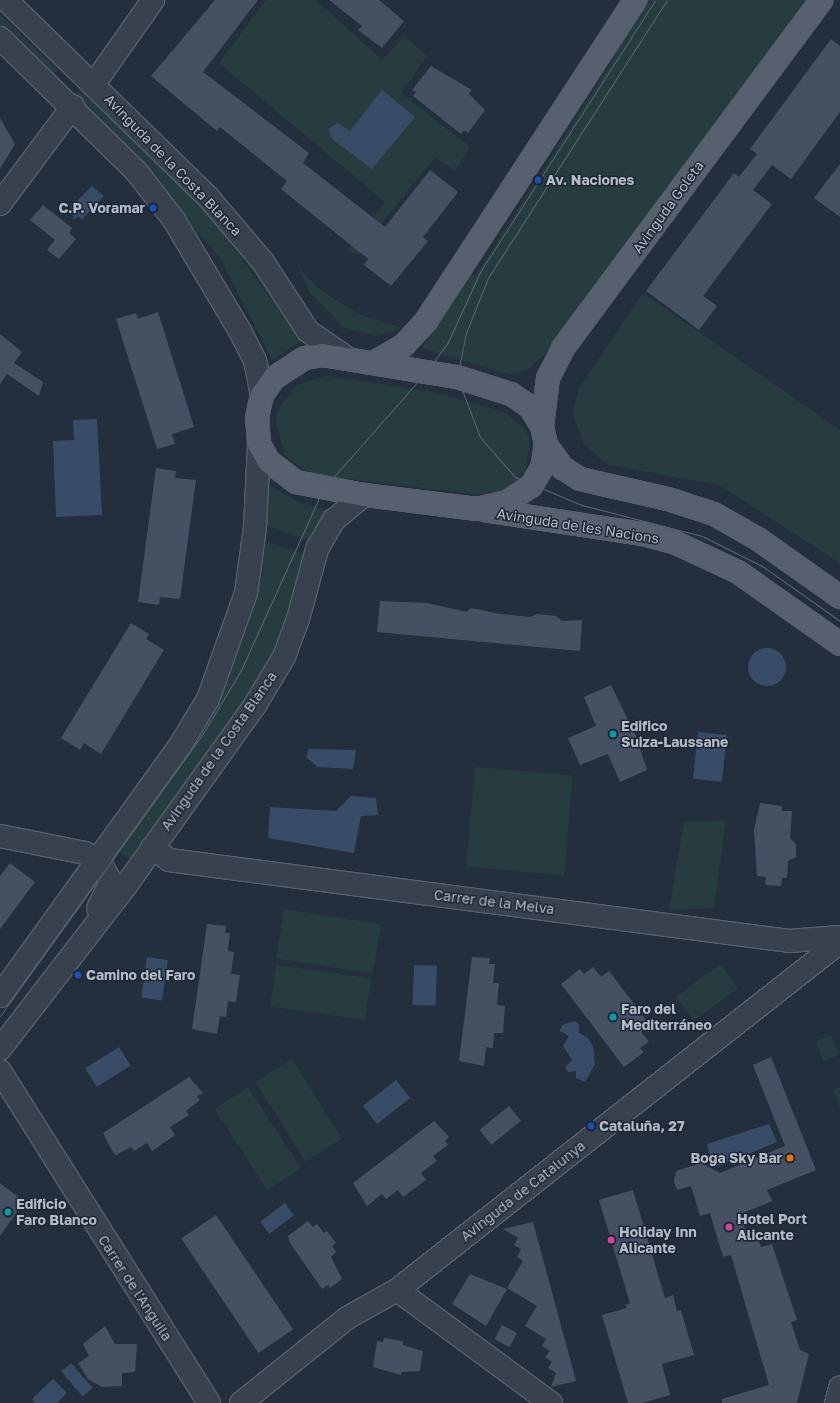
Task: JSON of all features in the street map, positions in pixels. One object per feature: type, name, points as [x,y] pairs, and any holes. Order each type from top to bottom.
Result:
[{"type":"main road","points":[[375,362],[404,345],[426,321],[635,0]]},
{"type":"main road","name":"Avinguda Goleta","points":[[477,509],[507,502],[531,486],[542,468],[548,378],[564,348],[821,0]]},
{"type":"main road","points":[[259,444],[256,418],[262,396],[285,368],[305,358],[344,356],[489,385],[511,394],[530,407],[563,468],[580,479],[668,499],[714,514],[758,539],[840,597]]},
{"type":"main road","name":"Avinguda de les Nacions","points":[[259,444],[269,462],[296,482],[364,496],[477,509],[643,534],[676,543],[738,572],[840,644]]},
{"type":"street","name":"Avinguda de la Costa Blanca","points":[[6,0],[94,84],[241,233],[308,331],[344,356]]},
{"type":"street","points":[[94,84],[153,0]]},
{"type":"street","points":[[0,38],[73,106],[136,171],[182,232],[240,330],[255,360],[262,396]]},
{"type":"street","points":[[0,204],[73,106]]},
{"type":"street","points":[[0,996],[182,744],[208,699],[230,644],[246,593],[255,528],[259,444]]},
{"type":"street","name":"Avinguda de la Costa Blanca","points":[[0,1049],[152,848],[255,705],[287,649],[317,549],[334,520],[364,496]]},
{"type":"street","points":[[0,836],[86,853],[99,860]]},
{"type":"street","name":"Carrer de la Melva","points":[[152,848],[169,860],[789,941],[840,937]]},
{"type":"street","name":"Avinguda de la Costa Blanca","points":[[86,934],[111,882],[99,860]]},
{"type":"street","name":"Avinguda de Catalunya","points":[[241,1403],[347,1318],[397,1290],[840,942]]},
{"type":"street","name":"Carrer de l'Anguila","points":[[0,1071],[209,1403]]},
{"type":"street","points":[[397,1290],[551,1403]]},
{"type":"street","points":[[836,1403],[840,1388]]},
{"type":"green space","points":[[266,0],[316,0],[382,60],[404,36],[427,56],[401,93],[470,147],[455,171],[435,157],[357,254],[346,251],[385,202],[219,63]]},
{"type":"green space","points":[[646,0],[806,0],[544,354],[530,368],[511,375],[422,348],[469,273],[475,276],[615,57],[611,53]]},
{"type":"green space","points":[[0,14],[58,70],[52,79],[0,29]]},
{"type":"green space","points":[[84,89],[211,216],[301,341],[272,360],[220,258],[74,93]]},
{"type":"green space","points":[[299,268],[323,292],[361,315],[402,328],[376,336],[344,328],[310,293]]},
{"type":"green space","points":[[643,293],[840,430],[840,563],[719,485],[609,465],[584,445],[573,415],[578,390]]},
{"type":"green space","points":[[326,376],[435,392],[506,413],[526,430],[530,443],[525,470],[510,487],[497,494],[483,495],[309,474],[285,455],[276,423],[279,408],[297,385]]},
{"type":"green space","points":[[269,485],[300,503],[333,511],[311,542],[263,524]]},
{"type":"green space","points":[[262,540],[306,555],[288,623],[262,681],[132,861],[117,851],[215,705],[238,648],[252,596]]},
{"type":"green space","points":[[475,767],[573,776],[564,875],[466,867]]},
{"type":"green space","points":[[726,820],[714,908],[669,910],[684,822]]},
{"type":"green space","points":[[284,909],[381,924],[373,974],[276,958]]},
{"type":"green space","points":[[720,964],[738,988],[694,1021],[676,997]]},
{"type":"green space","points":[[276,965],[371,978],[365,1020],[270,1007]]},
{"type":"green space","points":[[831,1035],[839,1054],[824,1061],[815,1042]]},
{"type":"green space","points":[[292,1059],[342,1139],[305,1162],[256,1082]]},
{"type":"green space","points":[[248,1087],[301,1168],[267,1190],[214,1109]]},
{"type":"green space","points":[[840,1087],[840,1107],[833,1090]]},
{"type":"water","points":[[382,90],[415,117],[372,169],[332,139],[328,129],[338,123],[350,131]]},
{"type":"water","points":[[92,186],[104,196],[82,219],[78,216],[74,220],[71,207]]},
{"type":"water","points":[[97,419],[102,515],[56,517],[53,441],[74,440],[73,420]]},
{"type":"water","points":[[763,648],[771,648],[778,651],[783,656],[786,667],[783,678],[778,683],[771,686],[763,686],[756,683],[751,678],[748,671],[748,663],[751,656],[756,651]]},
{"type":"water","points":[[698,732],[727,735],[722,782],[693,779]]},
{"type":"water","points":[[309,749],[356,750],[353,769],[318,767],[306,757]]},
{"type":"water","points":[[351,796],[376,798],[378,815],[361,816],[354,853],[268,838],[270,807],[336,811]]},
{"type":"water","points":[[147,957],[168,960],[162,1001],[141,998]]},
{"type":"water","points":[[414,965],[437,966],[436,1006],[413,1005]]},
{"type":"water","points":[[574,1021],[579,1024],[579,1033],[587,1037],[593,1046],[595,1064],[585,1082],[576,1078],[576,1071],[568,1072],[565,1067],[572,1060],[563,1046],[569,1036],[560,1031],[562,1025]]},
{"type":"water","points":[[119,1047],[131,1066],[97,1087],[85,1068]]},
{"type":"water","points":[[396,1080],[410,1098],[377,1124],[363,1106]]},
{"type":"water","points":[[769,1124],[777,1142],[717,1167],[711,1164],[707,1144]]},
{"type":"water","points":[[285,1203],[294,1215],[269,1234],[260,1222]]},
{"type":"water","points":[[71,1363],[93,1388],[83,1396],[61,1372]]},
{"type":"water","points":[[53,1379],[67,1393],[57,1403],[35,1403],[32,1399]]},
{"type":"building","points":[[215,0],[258,0],[203,72],[309,153],[303,163],[385,227],[430,170],[458,192],[423,237],[428,241],[391,286],[364,265],[368,259],[281,189],[287,181],[220,127],[217,131],[151,76]]},
{"type":"building","points":[[329,0],[379,0],[404,21],[382,48],[358,30],[362,26]]},
{"type":"building","points":[[831,39],[840,46],[840,112],[791,179],[772,165],[753,190],[772,204],[703,296],[717,306],[699,330],[646,291],[734,173],[739,177],[757,154],[750,149]]},
{"type":"building","points":[[431,66],[472,90],[469,94],[485,110],[468,133],[464,130],[461,134],[413,96],[416,92],[412,90]]},
{"type":"building","points":[[0,118],[15,144],[0,169]]},
{"type":"building","points":[[840,164],[840,217],[814,198]]},
{"type":"building","points":[[43,205],[72,228],[69,233],[76,239],[59,259],[47,250],[55,240],[30,220]]},
{"type":"building","points":[[158,312],[194,427],[172,434],[175,444],[157,449],[116,319],[136,313],[138,319]]},
{"type":"building","points":[[0,334],[22,352],[14,363],[43,382],[39,396],[7,374],[0,384]]},
{"type":"building","points":[[156,468],[176,471],[175,478],[196,480],[180,599],[160,597],[159,605],[138,602]]},
{"type":"building","points":[[380,601],[427,603],[467,612],[471,608],[500,614],[530,617],[537,614],[556,616],[562,621],[582,620],[580,651],[377,632]]},
{"type":"building","points":[[131,623],[149,634],[146,639],[164,650],[101,754],[84,743],[80,750],[61,738]]},
{"type":"building","name":"Edifico Suiza-Laussane","points":[[611,685],[636,736],[647,770],[620,782],[608,754],[580,765],[568,738],[596,726],[584,697]]},
{"type":"building","points":[[760,803],[782,806],[782,811],[792,811],[790,838],[796,844],[796,857],[788,861],[787,878],[782,878],[781,886],[765,885],[766,877],[757,876],[754,830]]},
{"type":"building","points":[[10,863],[35,882],[0,929],[0,876]]},
{"type":"building","points":[[207,924],[226,926],[225,933],[230,933],[228,951],[234,952],[231,974],[240,975],[236,1002],[228,1001],[226,1017],[220,1016],[217,1034],[192,1029]]},
{"type":"building","points":[[472,957],[490,958],[489,964],[495,964],[493,983],[499,983],[497,1005],[505,1006],[503,1033],[494,1033],[493,1048],[486,1047],[484,1066],[459,1061]]},
{"type":"building","name":"Faro del Mediterráneo","points":[[593,967],[601,977],[609,971],[650,1025],[641,1032],[649,1042],[640,1048],[644,1052],[624,1067],[561,984],[580,969],[584,974]]},
{"type":"building","name":"Hotel Port Alicante","points":[[771,1057],[816,1170],[767,1190],[772,1201],[741,1214],[749,1242],[758,1239],[761,1247],[772,1244],[797,1320],[791,1322],[800,1350],[809,1354],[797,1403],[722,1403],[722,1399],[769,1385],[731,1255],[723,1257],[710,1213],[700,1216],[691,1186],[677,1190],[674,1181],[676,1171],[701,1163],[720,1173],[785,1146],[753,1065]]},
{"type":"building","points":[[189,1077],[203,1093],[197,1096],[200,1100],[186,1111],[189,1115],[170,1127],[175,1135],[152,1151],[147,1143],[134,1151],[131,1147],[116,1155],[103,1133]]},
{"type":"building","points":[[509,1106],[521,1121],[491,1145],[479,1130]]},
{"type":"building","points":[[434,1121],[449,1137],[445,1141],[448,1145],[433,1156],[437,1161],[421,1173],[426,1180],[403,1197],[398,1190],[386,1199],[382,1194],[367,1206],[353,1183]]},
{"type":"building","name":"Edificio Faro Blanco","points":[[0,1183],[21,1199],[17,1207],[19,1209],[0,1236]]},
{"type":"building","points":[[633,1190],[665,1298],[673,1295],[677,1311],[681,1310],[694,1355],[662,1364],[670,1395],[642,1403],[628,1403],[602,1315],[627,1308],[625,1305],[630,1303],[599,1200]]},
{"type":"building","points":[[216,1215],[293,1329],[258,1353],[181,1238]]},
{"type":"building","points":[[308,1221],[313,1227],[317,1224],[324,1233],[327,1231],[336,1243],[332,1246],[336,1252],[331,1257],[342,1279],[330,1288],[328,1285],[322,1289],[290,1243],[288,1236]]},
{"type":"building","points":[[533,1222],[576,1381],[551,1387],[556,1373],[548,1368],[552,1362],[545,1357],[550,1351],[542,1346],[546,1339],[525,1326],[537,1306],[507,1288],[523,1261],[517,1257],[521,1249],[514,1245],[518,1238],[503,1229]]},
{"type":"building","points":[[470,1274],[507,1289],[486,1326],[452,1304]]},
{"type":"building","points":[[502,1325],[517,1333],[509,1347],[494,1339]]},
{"type":"building","points":[[105,1326],[115,1344],[137,1344],[135,1372],[122,1373],[122,1386],[102,1387],[88,1379],[78,1363],[89,1356],[83,1344]]},
{"type":"building","points":[[384,1338],[403,1341],[403,1345],[423,1351],[420,1371],[401,1372],[401,1375],[373,1367],[377,1341],[383,1342]]},
{"type":"tram line","points":[[0,1016],[202,735],[241,670],[323,489],[427,371],[448,342],[480,272],[655,0]]},
{"type":"tram line","points":[[667,0],[488,278],[466,333],[457,377],[480,437],[515,477],[582,505],[702,536],[762,566],[840,621]]},
{"type":"place","name":"Av. Naciones","points":[[538,180]]},
{"type":"place","name":"C.P. Voramar","points":[[153,208]]},
{"type":"place","name":"Edifico Suiza-Laussane","points":[[613,734]]},
{"type":"place","name":"Camino del Faro","points":[[78,975]]},
{"type":"place","name":"Faro del Mediterráneo","points":[[613,1017]]},
{"type":"place","name":"Cataluña, 27","points":[[591,1126]]},
{"type":"place","name":"Boga Sky Bar","points":[[790,1158]]},
{"type":"place","name":"Edificio Faro Blanco","points":[[8,1212]]},
{"type":"place","name":"Hotel Port Alicante","points":[[729,1227]]},
{"type":"place","name":"Holiday Inn Alicante","points":[[611,1240]]}]
